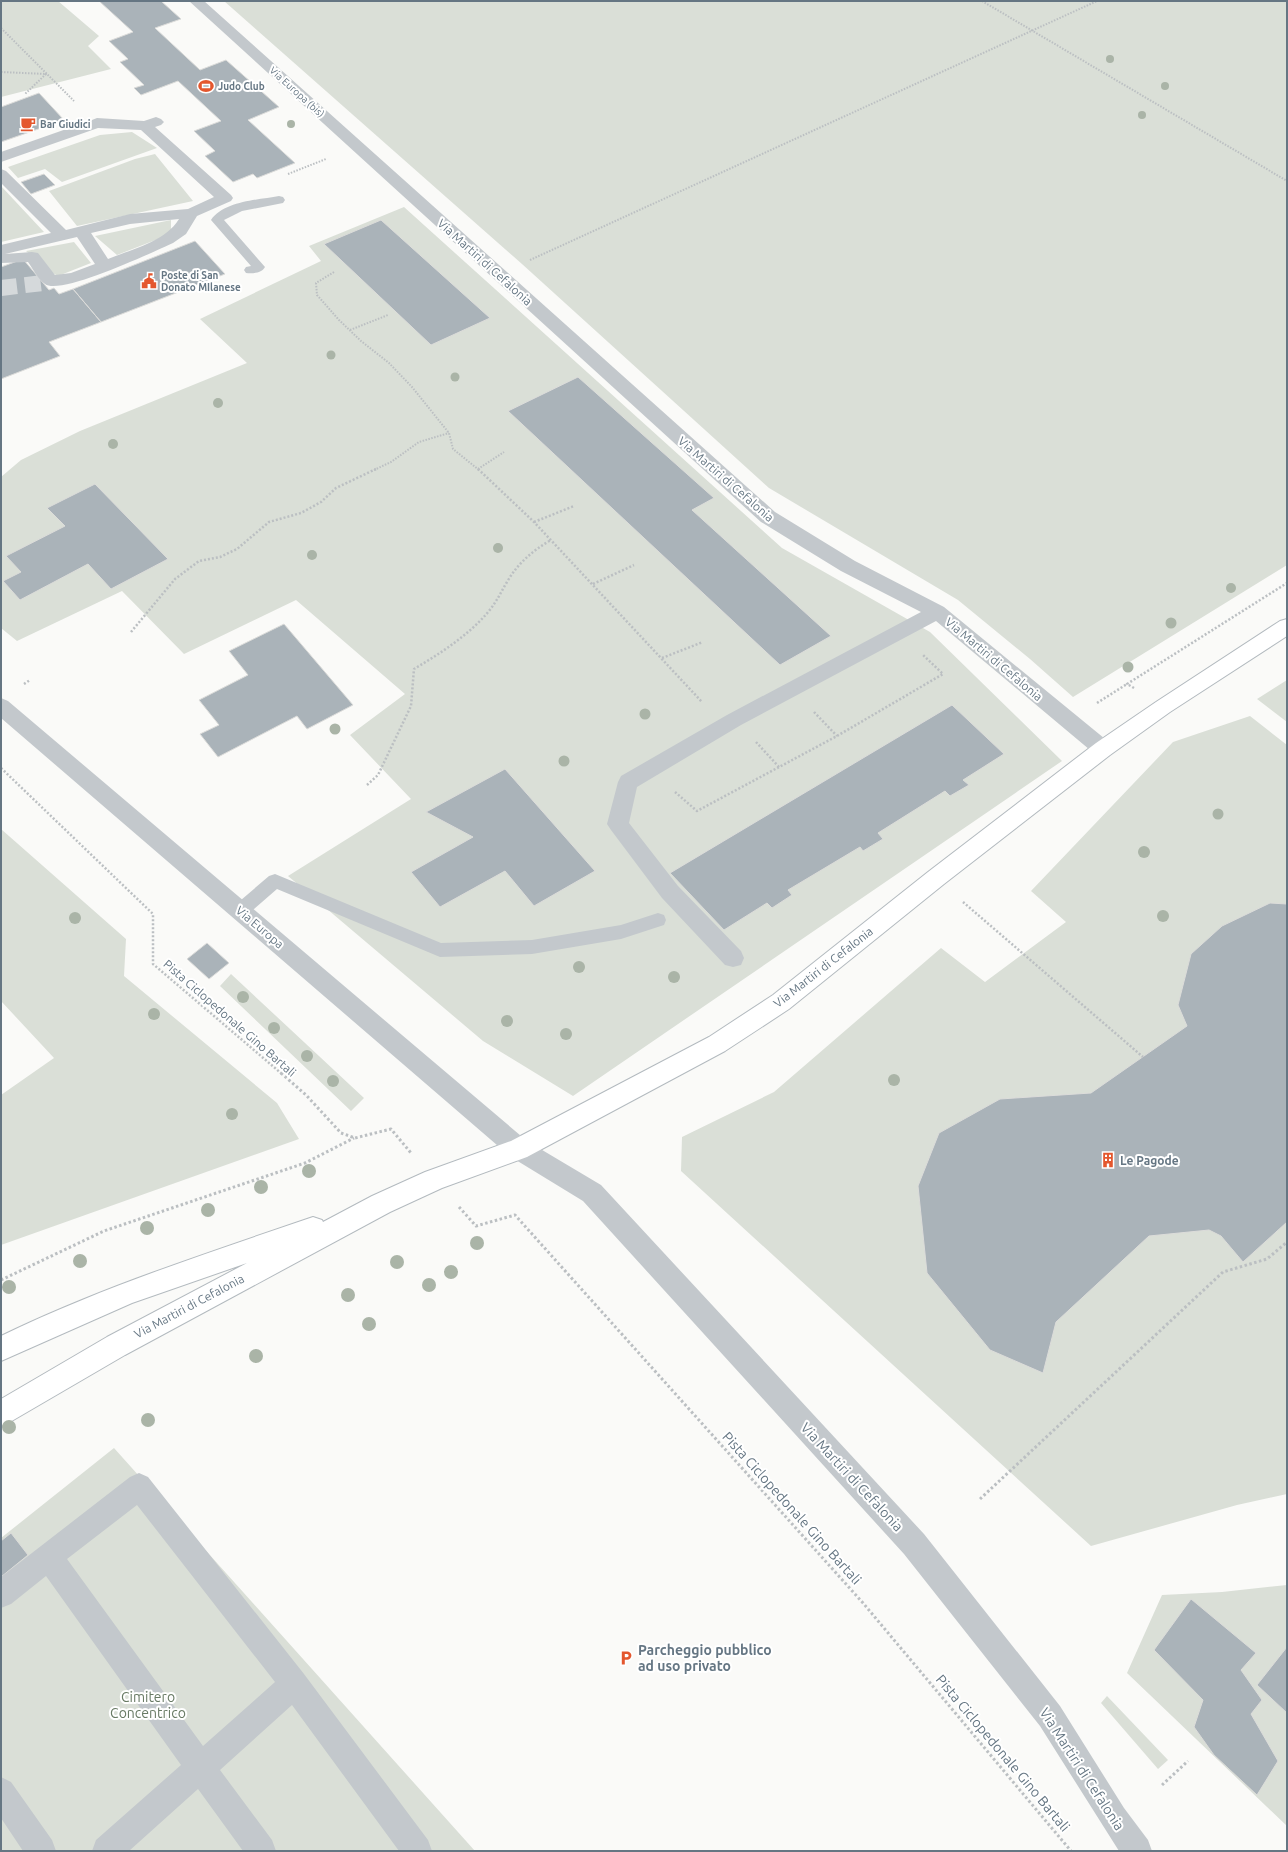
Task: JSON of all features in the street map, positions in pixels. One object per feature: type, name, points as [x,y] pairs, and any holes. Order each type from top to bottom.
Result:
[{"type":"street","name":"Via Europa (bis)","points":[[196,1],[398,183]]},
{"type":"street","points":[[1,157],[97,123],[150,124],[225,198],[191,213],[130,220],[1,250]]},
{"type":"street","points":[[1,174],[62,235]]},
{"type":"street","name":"Via Martiri di Cefalonia","points":[[398,183],[768,517],[848,566],[937,612],[1103,749]]},
{"type":"street","points":[[1,260],[32,257],[47,282],[74,278],[168,240],[180,232],[191,213]]},
{"type":"street","points":[[80,231],[105,266]]},
{"type":"street","points":[[733,958],[670,892],[618,824],[628,782],[724,726],[937,612]]},
{"type":"street","name":"Via Martiri di Cefalonia","points":[[1,1413],[116,1346],[381,1204],[434,1180],[519,1148],[717,1044],[781,1002],[936,878],[1103,749],[1287,626]]},
{"type":"street","name":"Via Europa","points":[[1,706],[519,1148]]},
{"type":"street","name":"Via Martiri di Cefalonia","points":[[519,1148],[592,1193],[914,1544],[1050,1716],[1068,1742],[1118,1826],[1137,1851]]},
{"type":"street","name":"Via Martiri di Cefalonia","points":[[1,1349],[38,1331],[128,1293],[381,1204]]},
{"type":"street","points":[[1,1594],[139,1486],[294,1684],[417,1851]]},
{"type":"street","points":[[48,1556],[202,1767],[261,1851]]},
{"type":"street","points":[[107,1851],[294,1684]]},
{"type":"street","points":[[1,1792],[41,1851]]},
{"type":"lane","points":[[250,270],[259,267],[217,220],[225,213],[247,206],[279,200]]},
{"type":"lane","points":[[240,911],[275,881],[440,950],[532,947],[621,932],[658,920]]},
{"type":"path","points":[[982,1],[1287,182]]},
{"type":"path","points":[[529,261],[1097,1]]},
{"type":"path","points":[[1,28],[97,123]]},
{"type":"path","points":[[1,72],[46,74]]},
{"type":"path","points":[[25,94],[46,74]]},
{"type":"path","points":[[334,272],[316,283],[317,295],[339,320],[389,363],[412,388],[449,433],[453,449],[478,469],[534,522],[724,726]]},
{"type":"path","points":[[350,330],[388,315]]},
{"type":"path","points":[[131,632],[175,579],[199,561],[220,557],[237,549],[269,522],[301,513],[321,502],[336,488],[391,462],[419,442],[449,433]]},
{"type":"path","points":[[478,469],[504,452]]},
{"type":"path","points":[[534,522],[574,506]]},
{"type":"path","points":[[367,784],[378,775],[411,706],[414,669],[436,656],[475,625],[496,602],[509,576],[530,551],[551,540]]},
{"type":"path","points":[[593,584],[634,565]]},
{"type":"path","points":[[662,658],[702,642]]},
{"type":"path","points":[[697,811],[837,736],[943,674]]},
{"type":"path","name":"Pista Ciclopedonale Gino Bartali","points":[[1,768],[153,914],[153,964],[306,1095],[341,1133],[355,1138]]},
{"type":"path","points":[[963,902],[1143,1057]]},
{"type":"path","points":[[1,1280],[104,1232],[305,1163],[355,1138],[391,1129]]},
{"type":"path","name":"Pista Ciclopedonale Gino Bartali","points":[[476,1226],[515,1215],[862,1603],[1071,1851]]},
{"type":"path","points":[[980,1499],[1223,1272],[1268,1259],[1287,1242]]},
{"type":"path","points":[[1162,1785],[1188,1761]]},
{"type":"green space","points":[[1,1],[58,1],[99,36],[88,46],[111,69],[1,97]]},
{"type":"green space","points":[[224,1],[1287,1],[1287,565],[1073,697],[1030,659],[958,600],[769,488],[522,264]]},
{"type":"green space","points":[[132,132],[157,148],[62,182],[45,169],[18,178],[8,167],[100,135]]},
{"type":"green space","points":[[155,154],[193,201],[77,226],[49,191],[135,159]]},
{"type":"green space","points":[[1,186],[44,232],[1,242]]},
{"type":"green space","points":[[404,207],[782,548],[930,632],[1062,761],[573,1096],[483,1041],[288,876],[411,799],[350,735],[405,694],[296,600],[184,654],[122,591],[17,641],[1,628],[1,477],[21,460],[80,431],[247,363],[200,319],[321,261],[309,246]]},
{"type":"green space","points":[[171,220],[171,234],[117,255],[95,236]]},
{"type":"green space","points":[[74,242],[91,263],[58,276],[49,271],[26,251]]},
{"type":"green space","points":[[1287,680],[1287,722],[1257,699]]},
{"type":"green space","points":[[1250,716],[1287,745],[1287,1494],[1237,1505],[1091,1546],[681,1171],[682,1137],[774,1092],[941,948],[985,982],[1066,922],[1031,891],[1173,742]]},
{"type":"green space","points":[[1,829],[126,939],[124,976],[277,1103],[299,1139],[1,1245],[1,1095],[54,1058],[1,1001]]},
{"type":"green space","points":[[231,974],[364,1098],[351,1111],[220,986]]},
{"type":"green space","name":"Cimitero Concentrico","points":[[114,1448],[475,1851],[1,1851],[1,1538]]},
{"type":"green space","points":[[1287,1585],[1287,1826],[1127,1673],[1162,1595],[1222,1592]]},
{"type":"green space","points":[[1107,1696],[1168,1760],[1158,1769],[1101,1703]]},
{"type":"building","points":[[99,1],[161,1],[181,19],[155,28],[200,70],[226,60],[279,107],[248,120],[295,163],[257,178],[253,174],[233,182],[205,156],[215,151],[194,131],[221,121],[178,81],[141,95],[134,88],[144,85],[120,62],[128,59],[109,41],[133,32]]},
{"type":"building","points":[[39,93],[64,120],[1,142],[1,107]]},
{"type":"building","points":[[44,174],[55,185],[31,194],[21,182]]},
{"type":"building","points":[[381,220],[490,318],[431,345],[324,244]]},
{"type":"building","name":"Poste di San Donato MIlanese","points":[[195,241],[225,274],[101,322],[73,289]]},
{"type":"building","points":[[23,259],[49,290],[54,288],[59,294],[73,289],[101,322],[49,342],[60,356],[1,379],[1,267]]},
{"type":"building","points":[[578,377],[714,498],[692,510],[831,636],[780,665],[508,411]]},
{"type":"building","points":[[95,484],[168,559],[111,589],[88,564],[20,600],[3,581],[21,572],[6,556],[65,526],[47,508]]},
{"type":"building","points":[[284,624],[353,705],[307,729],[297,716],[218,757],[200,734],[219,725],[199,700],[248,675],[229,651]]},
{"type":"building","points":[[952,705],[1004,754],[963,780],[969,785],[950,796],[945,791],[878,833],[883,839],[863,851],[860,847],[788,890],[792,895],[772,908],[767,903],[724,930],[670,873]]},
{"type":"building","points":[[505,769],[595,871],[534,906],[505,871],[440,907],[411,872],[473,837],[426,812]]},
{"type":"building","name":"Le Pagode","points":[[1270,903],[1287,904],[1287,1222],[1243,1262],[1221,1236],[1209,1230],[1149,1236],[1056,1322],[1043,1373],[990,1350],[927,1273],[918,1186],[939,1133],[1000,1099],[1091,1093],[1187,1026],[1178,1005],[1191,954],[1222,926]]},
{"type":"building","points":[[207,943],[229,963],[209,979],[187,959]]},
{"type":"building","points":[[11,1533],[28,1555],[1,1577],[1,1541]]},
{"type":"building","points":[[1191,1599],[1256,1653],[1241,1670],[1262,1700],[1251,1714],[1278,1761],[1257,1795],[1214,1755],[1194,1727],[1203,1700],[1154,1650]]},
{"type":"building","points":[[1287,1647],[1287,1713],[1257,1685]]},
{"type":"tunnel","points":[[1,288],[43,283]]},
{"type":"place","name":"Judo Club","points":[[206,86]]},
{"type":"place","name":"Bar Giudici","points":[[28,124]]},
{"type":"place","name":"Poste di San Donato MIlanese","points":[[149,281]]},
{"type":"place","name":"Le Pagode","points":[[1108,1160]]},
{"type":"place","name":"Parcheggio pubblico ad uso privato","points":[[626,1658]]}]
